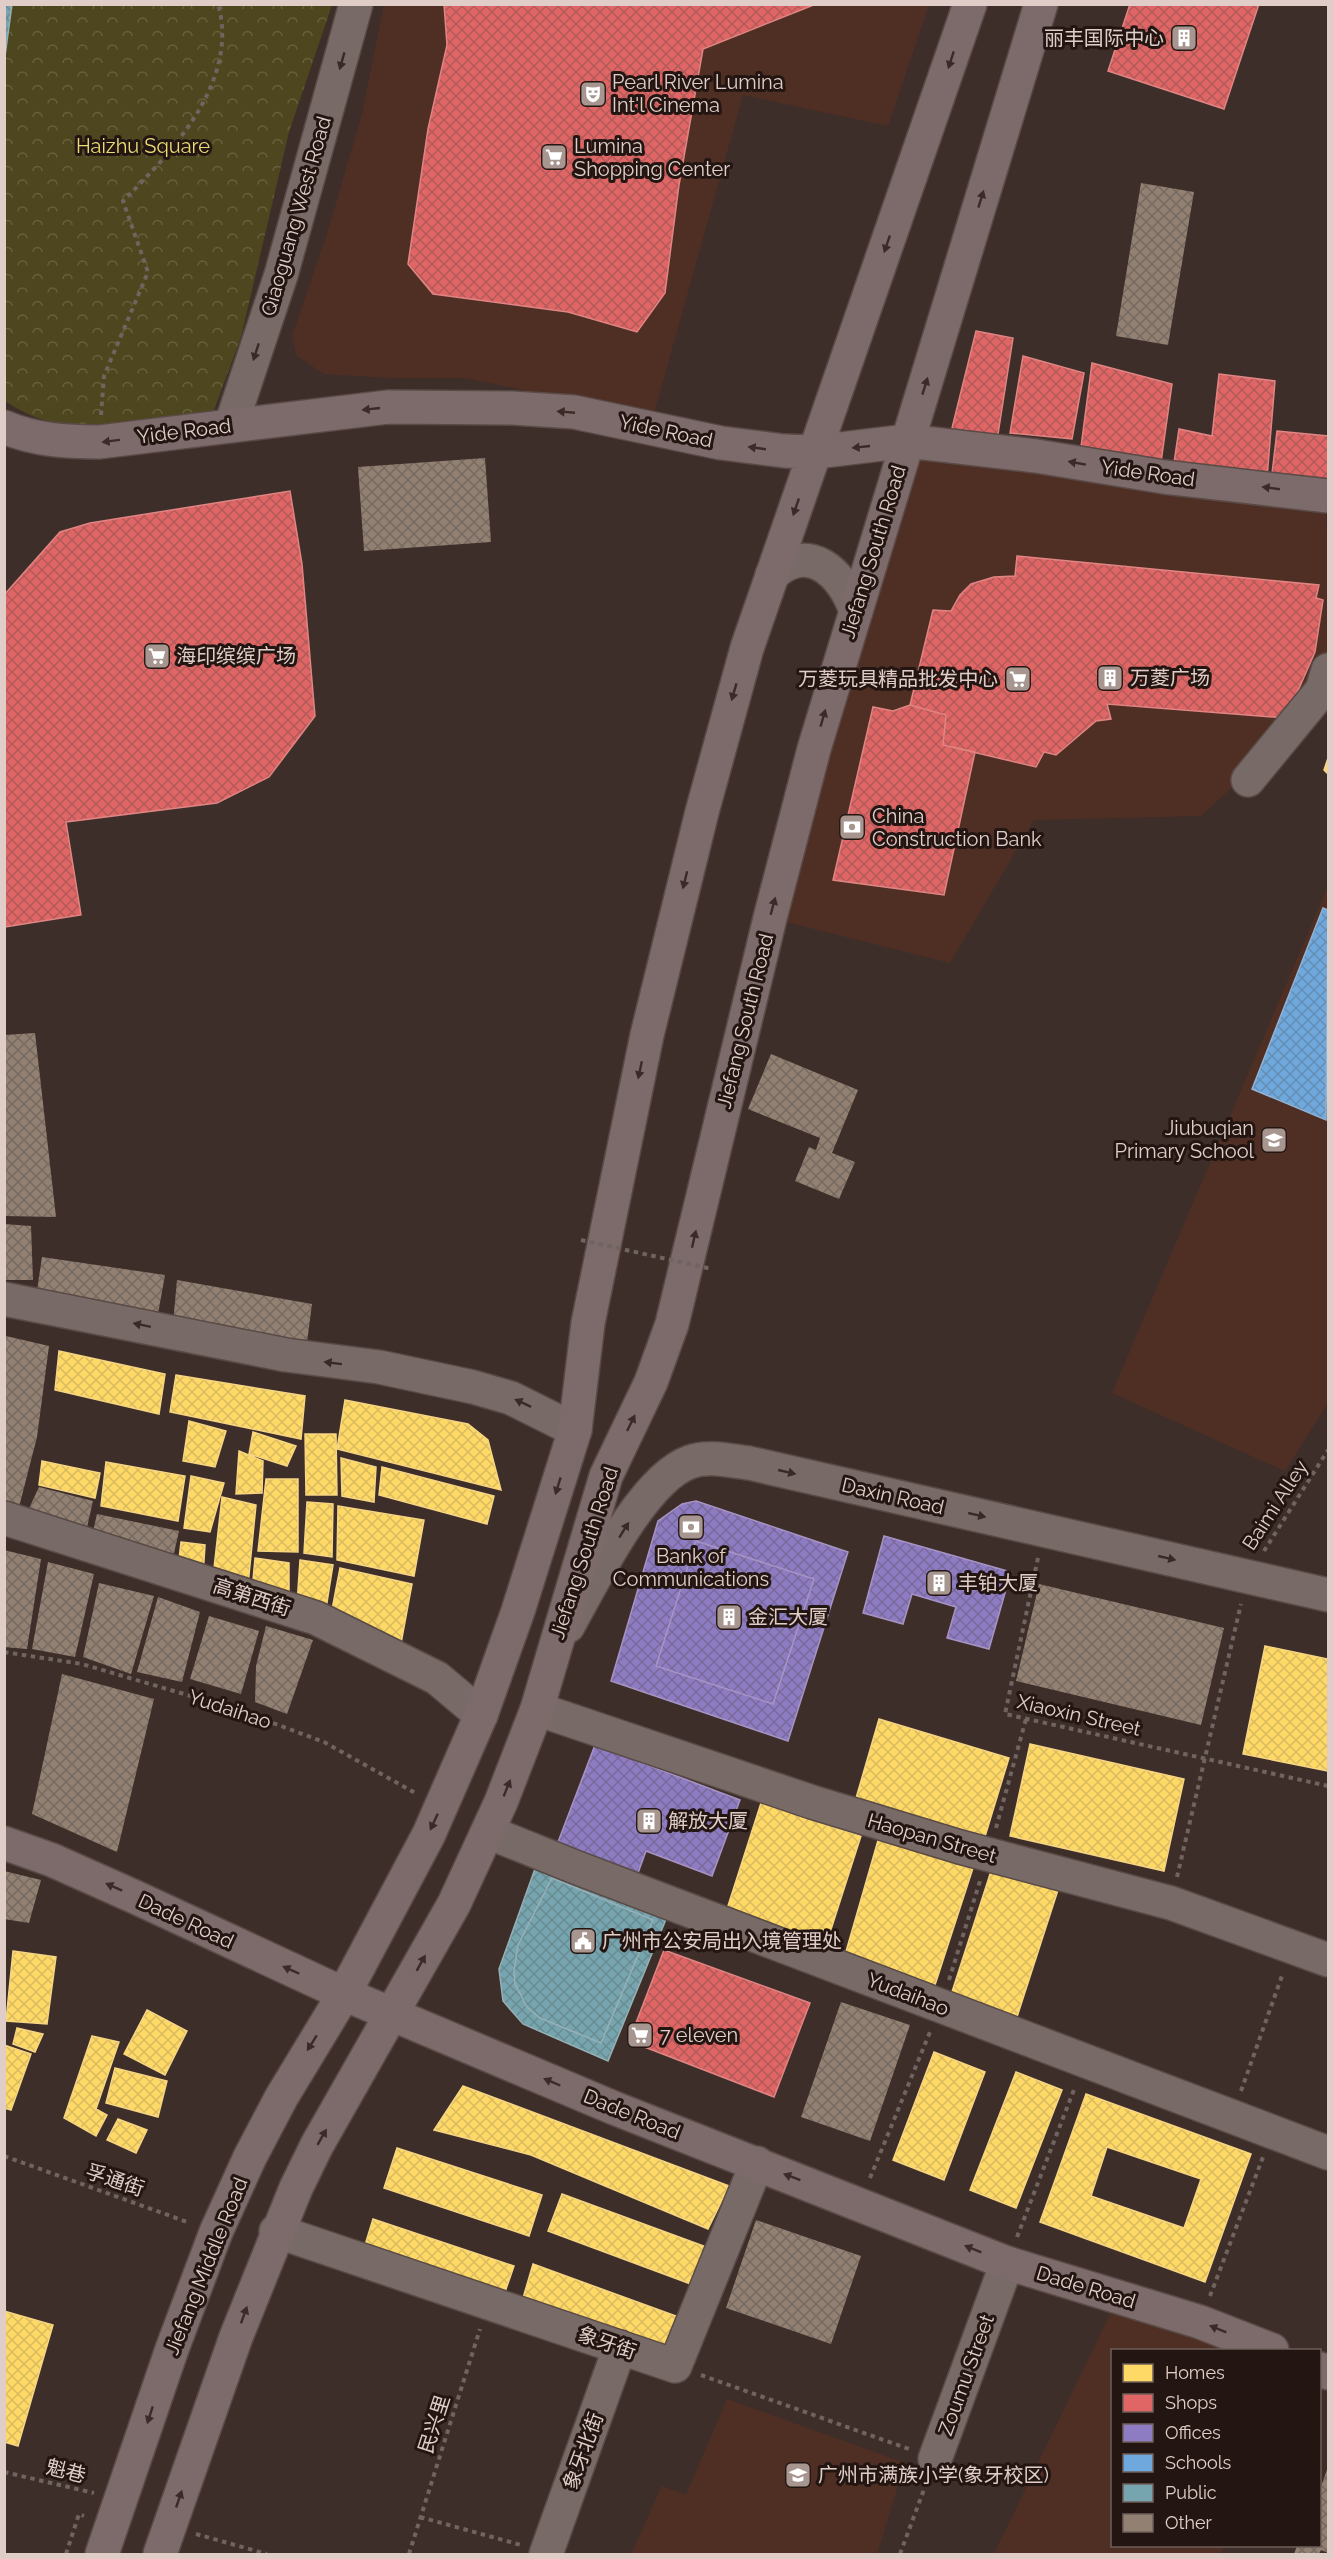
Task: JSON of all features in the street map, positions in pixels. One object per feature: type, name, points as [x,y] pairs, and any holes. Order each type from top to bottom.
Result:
[{"type":"main road","points":[[344,1994],[441,1808],[481,1715],[518,1611],[575,1430],[588,1323],[647,1035],[723,731],[772,575],[970,4]]},
{"type":"main road","name":"Jiefang South Road","points":[[392,2014],[453,1904],[488,1832],[537,1710],[606,1476],[651,1382],[672,1324],[770,918],[814,749],[1041,4]]},
{"type":"main road","name":"Yide Road","points":[[4,427],[31,436],[68,442],[99,442],[388,407],[512,408],[574,412],[721,443],[784,451],[816,452],[907,441],[1036,456],[1164,477],[1329,496]]},
{"type":"main road","name":"Dade Road","points":[[4,1843],[124,1892],[344,1994],[603,2103],[1007,2263],[1200,2322],[1269,2349]]},
{"type":"main road","name":"Jiefang Middle Road","points":[[102,2554],[172,2349],[216,2232],[276,2108],[309,2048],[344,1994]]},
{"type":"main road","points":[[165,2541],[236,2337],[276,2231],[317,2145],[392,2014]]},
{"type":"street","name":"Qiaoguang West Road","points":[[231,425],[281,275],[356,4]]},
{"type":"street","points":[[772,575],[784,564],[798,560],[818,563],[832,570],[843,583],[856,611]]},
{"type":"street","points":[[1248,780],[1322,690],[1329,670]]},
{"type":"street","points":[[4,1299],[286,1355],[379,1367],[452,1382],[511,1398],[575,1430]]},
{"type":"street","name":"Daxin Road","points":[[552,1653],[622,1533],[654,1488],[676,1468],[692,1461],[713,1459],[749,1464],[1329,1595]]},
{"type":"street","name":"高第西街","points":[[4,1518],[316,1618],[437,1678],[481,1715]]},
{"type":"street","name":"Haopan Street","points":[[537,1710],[812,1802],[989,1855],[1171,1903],[1329,1960]]},
{"type":"street","name":"Yudaihao","points":[[488,1832],[940,2007],[1329,2153]]},
{"type":"street","points":[[675,2366],[757,2163]]},
{"type":"street","name":"象牙街","points":[[276,2231],[675,2366]]},
{"type":"street","name":"Zoumu Street","points":[[935,2459],[1007,2263]]},
{"type":"street","name":"象牙北街","points":[[547,2553],[620,2347]]},
{"type":"path","points":[[99,442],[104,376],[148,272],[123,201],[166,158],[194,116],[217,71],[223,21],[218,4]]},
{"type":"path","points":[[581,1240],[712,1269]]},
{"type":"path","name":"Baimi Alley","points":[[1247,1576],[1329,1450]]},
{"type":"path","name":"Xiaoxin Street","points":[[1044,1530],[1005,1714],[1329,1786]]},
{"type":"path","points":[[1171,1903],[1207,1759],[1247,1576]]},
{"type":"path","name":"Yudaihao","points":[[4,1652],[82,1664],[235,1709],[324,1742],[441,1808]]},
{"type":"path","points":[[860,2204],[940,2007],[989,1855],[1026,1719]]},
{"type":"path","points":[[1231,2117],[1293,1947]]},
{"type":"path","points":[[1007,2263],[1085,2061]]},
{"type":"path","points":[[1200,2322],[1272,2132]]},
{"type":"path","name":"孚通街","points":[[4,2156],[216,2232]]},
{"type":"path","name":"民兴里","points":[[410,2554],[488,2303]]},
{"type":"path","points":[[675,2366],[935,2459]]},
{"type":"path","name":"Zoumu Street","points":[[900,2554],[935,2459]]},
{"type":"path","name":"魁巷","points":[[4,2472],[120,2500]]},
{"type":"path","points":[[66,2554],[79,2514]]},
{"type":"path","points":[[420,2517],[547,2553]]},
{"type":"path","points":[[165,2541],[267,2554]]},
{"type":"shaded area","points":[[384,5],[929,5],[888,126],[743,95],[655,410],[596,405],[465,378],[391,378],[324,374],[297,356],[292,336],[326,237],[362,114]]},
{"type":"shaded area","name":"万菱广场","points":[[907,441],[1325,495],[1328,554],[1328,662],[1271,752],[1201,816],[1034,820],[950,963],[770,918]]},
{"type":"shaded area","name":"Jiubuqian Primary School","points":[[1328,886],[1328,1403],[1285,1471],[1112,1393]]},
{"type":"shaded area","points":[[1113,2308],[1233,2349],[1111,2349],[1111,2547],[1224,2547],[1220,2554],[994,2554]]},
{"type":"shaded area","name":"广州市满族小学(象牙校区)","points":[[727,2399],[905,2463],[877,2554],[631,2554],[662,2486],[686,2495]]},
{"type":"green space","name":"Haizhu Square","points":[[5,5],[332,5],[289,132],[241,337],[214,410],[134,425],[81,427],[55,423],[29,415],[5,401]]},
{"type":"building: Homes","points":[[1328,758],[1328,774],[1324,770]]},
{"type":"building: Homes","points":[[59,1351],[165,1374],[159,1414],[55,1390]]},
{"type":"building: Homes","points":[[176,1375],[305,1396],[301,1439],[170,1412]]},
{"type":"building: Homes","points":[[345,1400],[468,1424],[488,1440],[501,1490],[337,1449]]},
{"type":"building: Homes","points":[[189,1421],[226,1431],[215,1467],[183,1461]]},
{"type":"building: Homes","points":[[253,1432],[296,1446],[287,1466],[249,1454]]},
{"type":"building: Homes","points":[[305,1434],[336,1434],[337,1495],[306,1495]]},
{"type":"building: Homes","points":[[239,1451],[263,1461],[262,1493],[236,1494]]},
{"type":"building: Homes","points":[[341,1458],[376,1467],[374,1502],[342,1496]]},
{"type":"building: Homes","points":[[42,1461],[100,1473],[95,1498],[39,1485]]},
{"type":"building: Homes","points":[[106,1462],[185,1476],[178,1521],[101,1506]]},
{"type":"building: Homes","points":[[382,1467],[494,1496],[487,1524],[379,1495]]},
{"type":"building: Homes","points":[[191,1476],[224,1483],[210,1532],[184,1528]]},
{"type":"building: Homes","points":[[266,1479],[298,1479],[298,1552],[258,1551]]},
{"type":"building: Homes","points":[[222,1497],[256,1505],[248,1585],[213,1577]]},
{"type":"building: Homes","points":[[307,1502],[333,1504],[332,1557],[304,1553]]},
{"type":"building: Homes","points":[[338,1506],[424,1520],[414,1576],[337,1560]]},
{"type":"building: Homes","points":[[181,1542],[205,1545],[203,1576],[178,1568]]},
{"type":"building: Homes","points":[[255,1558],[289,1563],[289,1602],[252,1591]]},
{"type":"building: Homes","points":[[300,1560],[333,1565],[325,1615],[297,1604]]},
{"type":"building: Homes","points":[[340,1568],[412,1584],[400,1649],[330,1620]]},
{"type":"building: Homes","points":[[1265,1646],[1328,1659],[1328,1771],[1243,1754]]},
{"type":"building: Homes","points":[[879,1719],[1009,1758],[983,1843],[854,1805]]},
{"type":"building: Homes","points":[[1030,1744],[1184,1779],[1164,1871],[1010,1836]]},
{"type":"building: Homes","points":[[761,1803],[861,1836],[826,1945],[726,1912]]},
{"type":"building: Homes","points":[[879,1837],[974,1865],[934,1988],[845,1955]]},
{"type":"building: Homes","points":[[992,1868],[1058,1890],[1016,2020],[950,1998]]},
{"type":"building: Homes","points":[[13,1951],[56,1957],[47,2024],[6,2021]]},
{"type":"building: Homes","points":[[147,2010],[187,2031],[165,2075],[124,2054]]},
{"type":"building: Homes","points":[[17,2028],[43,2034],[35,2052],[13,2044]]},
{"type":"building: Homes","points":[[92,2036],[119,2042],[96,2109],[107,2115],[96,2136],[64,2118]]},
{"type":"building: Homes","points":[[4,2045],[31,2054],[11,2110],[4,2108]]},
{"type":"building: Homes","points":[[934,2052],[985,2072],[944,2180],[893,2160]]},
{"type":"building: Homes","points":[[115,2068],[167,2081],[158,2117],[106,2103]]},
{"type":"building: Homes","points":[[1016,2072],[1062,2090],[1016,2208],[970,2190]]},
{"type":"building: Homes","points":[[463,2086],[729,2186],[708,2229],[531,2155],[434,2130]]},
{"type":"building: Homes","points":[[1086,2094],[1251,2154],[1205,2282],[1040,2222]],"holes":[[[1107,2147],[1201,2179],[1184,2228],[1091,2196]]]},
{"type":"building: Homes","points":[[118,2119],[147,2130],[136,2153],[107,2140]]},
{"type":"building: Homes","points":[[397,2148],[542,2195],[529,2236],[384,2188]]},
{"type":"building: Homes","points":[[562,2194],[709,2248],[696,2286],[548,2231]]},
{"type":"building: Homes","points":[[373,2219],[514,2266],[505,2292],[365,2245]]},
{"type":"building: Homes","points":[[533,2264],[684,2319],[670,2350],[523,2298]]},
{"type":"building: Homes","points":[[4,2311],[53,2325],[18,2446],[4,2442]]},
{"type":"building: Shops","name":"Lumina Shopping Center","points":[[444,4],[816,4],[703,49],[679,185],[665,293],[637,332],[568,312],[433,294],[408,264],[428,129],[447,45]]},
{"type":"building: Shops","name":"丽丰国际中心","points":[[1130,4],[1259,4],[1224,109],[1108,71]]},
{"type":"building: Shops","points":[[976,331],[1013,338],[998,434],[951,432]]},
{"type":"building: Shops","points":[[1023,356],[1084,373],[1072,439],[1010,433]]},
{"type":"building: Shops","points":[[1092,363],[1172,384],[1161,462],[1081,447]]},
{"type":"building: Shops","points":[[1219,374],[1275,381],[1267,478],[1174,463],[1179,429],[1212,436]]},
{"type":"building: Shops","points":[[1277,431],[1328,436],[1328,487],[1271,482]]},
{"type":"building: Shops","name":"海印缤缤广场","points":[[290,491],[302,564],[315,716],[269,777],[217,803],[66,822],[81,915],[4,927],[4,595],[60,532],[90,523]]},
{"type":"building: Shops","name":"万菱广场","points":[[1017,556],[1319,585],[1316,598],[1323,600],[1315,652],[1286,718],[1107,704],[1111,719],[1096,721],[1056,755],[1044,752],[1036,767],[943,745],[946,715],[910,705],[933,610],[951,611],[960,595],[971,584],[994,577],[1015,576]]},
{"type":"building: Shops","points":[[910,705],[946,715],[943,745],[975,752],[944,895],[833,880],[873,707],[893,711]]},
{"type":"building: Shops","points":[[664,1950],[810,2003],[774,2097],[629,2041]]},
{"type":"building: Offices","name":"金汇大厦","points":[[696,1501],[848,1552],[788,1741],[611,1681],[658,1521],[682,1504]]},
{"type":"building: Offices","name":"丰铂大厦","points":[[884,1536],[1011,1572],[989,1649],[947,1638],[956,1607],[912,1594],[903,1624],[863,1613]]},
{"type":"building: Offices","name":"金汇大厦","points":[[696,1541],[814,1579],[773,1704],[656,1666]]},
{"type":"building: Offices","name":"解放大厦","points":[[595,1745],[740,1800],[712,1876],[646,1851],[638,1873],[558,1842]]},
{"type":"building: Schools","points":[[1323,908],[1328,910],[1326,1120],[1252,1089]]},
{"type":"building: Public","points":[[4,4],[12,4],[4,64]]},
{"type":"building: Public","name":"广州市公安局出入境管理处","points":[[536,1866],[669,1912],[608,2061],[523,2024],[503,2001],[499,1969]]},
{"type":"building: Public","name":"广州市公安局出入境管理处","points":[[552,1878],[653,1920],[601,2043],[540,2018],[527,2007],[515,1984],[514,1971],[518,1945]]},
{"type":"building: Other","points":[[1141,183],[1194,192],[1168,345],[1116,336]]},
{"type":"building: Other","points":[[485,458],[491,542],[364,551],[358,467]]},
{"type":"building: Other","points":[[35,1033],[56,1217],[4,1216],[4,1035]]},
{"type":"building: Other","points":[[771,1054],[858,1090],[832,1153],[855,1162],[839,1199],[795,1181],[809,1147],[816,1150],[820,1138],[748,1109]]},
{"type":"building: Other","points":[[4,1224],[31,1226],[33,1280],[4,1280]]},
{"type":"building: Other","points":[[42,1257],[165,1275],[158,1314],[36,1297]]},
{"type":"building: Other","points":[[177,1280],[312,1304],[306,1350],[173,1323]]},
{"type":"building: Other","points":[[6,1336],[49,1346],[37,1437],[18,1511],[4,1506]]},
{"type":"building: Other","points":[[39,1487],[93,1501],[85,1536],[26,1515]]},
{"type":"building: Other","points":[[97,1514],[179,1531],[172,1562],[91,1540]]},
{"type":"building: Other","points":[[4,1550],[41,1559],[27,1649],[4,1647]]},
{"type":"building: Other","points":[[48,1562],[94,1574],[75,1657],[32,1649]]},
{"type":"building: Other","points":[[99,1583],[154,1596],[131,1674],[83,1657]]},
{"type":"building: Other","points":[[1039,1584],[1224,1628],[1201,1725],[1016,1681]]},
{"type":"building: Other","points":[[158,1597],[200,1612],[182,1682],[137,1672]]},
{"type":"building: Other","points":[[209,1616],[259,1631],[241,1694],[190,1679]]},
{"type":"building: Other","points":[[266,1626],[313,1640],[287,1714],[255,1702],[256,1666]]},
{"type":"building: Other","points":[[62,1674],[154,1699],[117,1852],[32,1814]]},
{"type":"building: Other","points":[[4,1871],[41,1880],[29,1923],[4,1919]]},
{"type":"building: Other","points":[[841,2002],[910,2025],[870,2141],[801,2117]]},
{"type":"building: Other","points":[[756,2220],[861,2256],[831,2344],[726,2308]]},
{"type":"building: Other","points":[[1328,2467],[1328,2553],[1321,2550],[1319,2554],[1294,2554],[1297,2547],[1321,2547],[1321,2486]]},
{"type":"place","name":"丽丰国际中心","points":[[1184,38]]},
{"type":"place","name":"Pearl River Lumina Int'l Cinema","points":[[593,94]]},
{"type":"place","name":"Lumina Shopping Center","points":[[554,157]]},
{"type":"place","name":"海印缤缤广场","points":[[157,656]]},
{"type":"place","name":"万菱广场","points":[[1110,678]]},
{"type":"place","name":"万菱玩具精品批发中心","points":[[1018,679]]},
{"type":"place","name":"China Construction Bank","points":[[852,827]]},
{"type":"place","name":"Jiubuqian Primary School","points":[[1274,1140]]},
{"type":"place","name":"Bank of Communications","points":[[691,1527]]},
{"type":"place","name":"丰铂大厦","points":[[939,1583]]},
{"type":"place","name":"金汇大厦","points":[[729,1617]]},
{"type":"place","name":"解放大厦","points":[[649,1821]]},
{"type":"place","name":"广州市公安局出入境管理处","points":[[583,1941]]},
{"type":"place","name":"7 eleven","points":[[640,2035]]},
{"type":"place","name":"广州市满族小学(象牙校区)","points":[[798,2475]]}]
